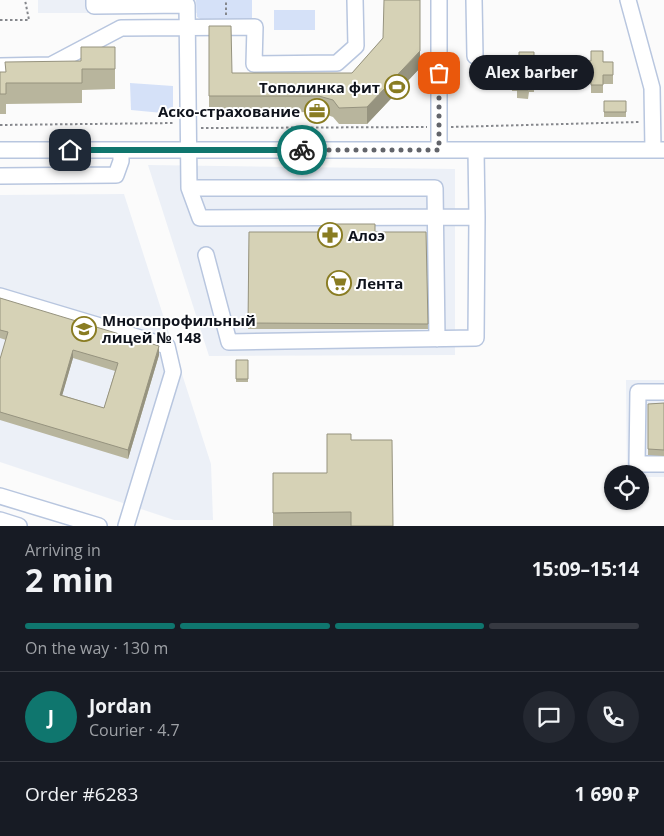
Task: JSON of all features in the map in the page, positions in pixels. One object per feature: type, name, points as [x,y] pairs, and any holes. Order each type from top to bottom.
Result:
[{"type":"street","points":[[94,0],[94,6],[154,3],[187,6],[190,188],[200,218],[477,217]]},
{"type":"street","points":[[0,66],[51,65],[121,28],[255,27],[254,64],[337,63],[356,46],[355,0]]},
{"type":"street","points":[[439,0],[439,150]]},
{"type":"street","points":[[474,0],[475,56]]},
{"type":"street","points":[[0,150],[659,150],[653,122],[652,88],[628,0]]},
{"type":"street","points":[[0,176],[116,175],[121,161],[121,150]]},
{"type":"street","points":[[206,255],[229,342],[476,338],[476,150]]},
{"type":"street","points":[[190,188],[435,188],[437,338]]},
{"type":"street","points":[[0,296],[167,346],[173,372],[126,526]]},
{"type":"street","points":[[664,392],[638,392],[637,464],[664,464]]},
{"type":"street","points":[[0,496],[99,526]]},
{"type":"street","points":[[0,520],[19,526]]},
{"type":"path","points":[[0,20],[29,20],[25,0]]},
{"type":"path","points":[[0,125],[189,123],[200,128],[439,127],[653,122]]},
{"type":"shaded area","points":[[38,0],[204,0],[204,13],[38,13]]},
{"type":"shaded area","points":[[196,0],[252,0],[252,20],[202,20],[197,17]]},
{"type":"shaded area","points":[[274,10],[315,10],[315,30],[274,30]]},
{"type":"shaded area","points":[[130,83],[173,86],[173,114],[131,110]]},
{"type":"shaded area","points":[[148,165],[455,169],[455,355],[209,356]]},
{"type":"shaded area","name":"Многопрофильный лицей № 148","points":[[124,194],[211,464],[213,520],[174,520],[0,462],[0,195]]},
{"type":"shaded area","points":[[626,380],[664,380],[664,477],[649,477],[649,465],[627,465]]},
{"type":"building","points":[[384,0],[420,0],[420,51],[367,107],[339,108],[333,100],[319,96],[209,96],[209,26],[231,26],[232,73],[352,73],[383,38]]},
{"type":"building","points":[[81,47],[115,47],[115,69],[82,69],[82,83],[6,83],[6,94],[0,94],[0,72],[6,72],[5,62],[81,61]]},
{"type":"building","points":[[591,51],[603,51],[603,62],[613,62],[613,75],[603,75],[603,85],[591,85],[591,75],[580,75],[581,61],[591,61]]},
{"type":"building","points":[[519,52],[534,52],[534,83],[529,83],[528,90],[517,90],[517,82],[512,82],[512,72],[517,72],[517,67],[519,67]]},
{"type":"building","points":[[604,101],[626,101],[626,112],[604,112]]},
{"type":"building","name":"Лента","points":[[325,224],[375,224],[375,232],[426,232],[428,324],[248,323],[249,232],[325,232]]},
{"type":"building","points":[[0,298],[159,346],[128,450],[0,412],[0,359],[8,332],[0,330]],"holes":[[[73,350],[118,363],[104,408],[60,395]]]},
{"type":"building","points":[[236,360],[248,360],[248,379],[236,379]]},
{"type":"building","points":[[664,403],[664,450],[648,449],[648,404]]},
{"type":"building","points":[[327,434],[351,434],[351,440],[392,440],[393,526],[351,526],[351,512],[273,513],[273,473],[327,473]]},
{"type":"way so far","points":[[302,150],[439,150],[439,73]]},
{"type":"place","name":"Alex barber","points":[[439,73]]},
{"type":"place","name":"Тополинка фит","points":[[397,87]]},
{"type":"place","name":"Аско-страхование","points":[[317,111]]},
{"type":"place","name":"Алоэ","points":[[330,235]]},
{"type":"place","name":"Лента","points":[[339,283]]},
{"type":"place","name":"Многопрофильный лицей № 148","points":[[84,329]]},
{"type":"route","points":[[70,150],[302,150]]}]
